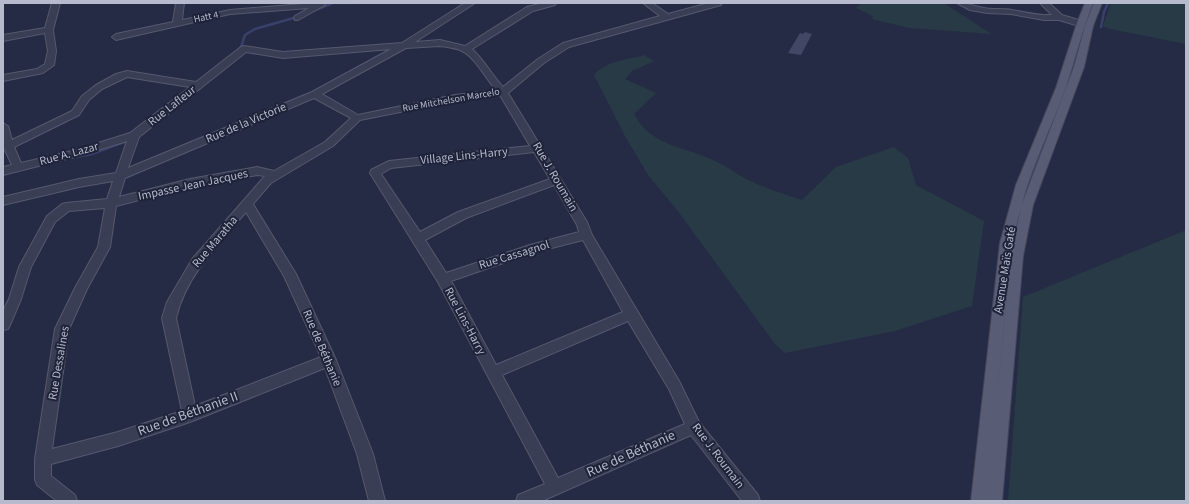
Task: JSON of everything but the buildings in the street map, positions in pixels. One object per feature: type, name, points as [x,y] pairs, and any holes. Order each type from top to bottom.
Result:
[{"type":"main road","name":"Avenue Maïs Gaté","points":[[994,501],[1016,256],[1027,205],[1079,67],[1085,24],[1090,3]]},
{"type":"main road","name":"Avenue Maïs Gaté","points":[[979,501],[1006,243],[1021,185],[1061,88],[1085,24],[1098,3]]},
{"type":"street","points":[[3,78],[40,71],[49,65],[52,51],[49,30],[56,3]]},
{"type":"street","points":[[177,24],[180,3]]},
{"type":"street","points":[[229,3],[230,12]]},
{"type":"street","name":"Rue de la Victorie","points":[[3,201],[79,183],[120,176],[316,94],[404,46],[460,8],[471,3]]},
{"type":"street","points":[[404,46],[440,43],[466,49],[530,9],[552,3]]},
{"type":"street","points":[[648,3],[668,18]]},
{"type":"street","name":"Rue Mitchelson Marcelo","points":[[357,118],[455,98],[503,92],[541,61],[566,45],[718,3]]},
{"type":"street","points":[[961,3],[970,8],[987,11],[1011,12],[1044,18],[1059,17],[1085,24]]},
{"type":"street","points":[[1044,3],[1059,17]]},
{"type":"street","points":[[298,18],[322,4]]},
{"type":"street","name":"Hatt 4","points":[[116,37],[230,12],[322,4]]},
{"type":"street","points":[[3,38],[49,30]]},
{"type":"street","name":"Rue Lafleur","points":[[134,135],[244,49],[283,55],[404,46]]},
{"type":"street","name":"Rue J. Roumain","points":[[466,49],[476,58],[490,78],[503,92],[538,148],[583,225],[586,235],[631,314],[674,385],[694,427],[752,501]]},
{"type":"street","points":[[8,146],[76,113],[85,98],[99,87],[119,76],[127,74],[198,85]]},
{"type":"street","points":[[316,94],[357,118]]},
{"type":"street","name":"Rue Maratha","points":[[190,415],[169,318],[176,295],[197,261],[260,187],[274,175],[329,144],[357,118]]},
{"type":"street","points":[[3,126],[8,146],[18,167]]},
{"type":"street","points":[[120,176],[134,135]]},
{"type":"street","name":"Rue A. Lazar","points":[[3,171],[78,153],[134,135]]},
{"type":"street","name":"Village Lins-Harry","points":[[389,165],[538,148]]},
{"type":"street","name":"Rue Lins-Harry","points":[[389,165],[375,173],[443,279],[555,488]]},
{"type":"street","name":"Impasse Jean Jacques","points":[[3,325],[15,299],[25,267],[51,219],[66,207],[111,204],[190,184],[242,174],[257,172],[274,175]]},
{"type":"street","name":"Rue Dessalines","points":[[69,501],[43,480],[43,459],[62,329],[81,288],[104,247],[111,204],[120,176]]},
{"type":"street","points":[[418,238],[462,215],[557,180]]},
{"type":"street","name":"Rue de Béthanie","points":[[247,204],[290,274],[329,360],[365,454],[377,501]]},
{"type":"street","name":"Rue Cassagnol","points":[[443,279],[530,249],[586,235]]},
{"type":"street","points":[[493,373],[548,348],[631,314]]},
{"type":"street","name":"Rue de Béthanie II","points":[[43,459],[118,439],[190,415],[329,360]]},
{"type":"street","name":"Rue de Béthanie","points":[[524,501],[694,427]]},
{"type":"shaded area","points":[[862,3],[944,3],[991,34],[909,28],[872,19],[873,16],[856,8]]},
{"type":"shaded area","points":[[1111,3],[1186,3],[1186,44],[1110,29],[1103,26]]},
{"type":"shaded area","points":[[644,55],[654,61],[633,70],[625,79],[656,93],[634,114],[641,125],[660,140],[706,157],[750,181],[769,189],[802,200],[836,167],[894,147],[908,158],[916,185],[984,221],[972,306],[895,331],[785,353],[775,344],[677,210],[648,175],[625,136],[594,75],[599,70],[610,64]]},
{"type":"shaded area","points":[[1186,230],[1186,501],[1008,501],[1023,297]]},
{"type":"waterway","points":[[313,11],[333,3]]},
{"type":"waterway","points":[[338,3],[354,3]]},
{"type":"waterway","points":[[1101,27],[1104,12],[1108,3]]},
{"type":"waterway","points":[[240,50],[245,35],[255,29],[297,17]]},
{"type":"waterway","points":[[69,158],[91,154],[126,141]]}]
